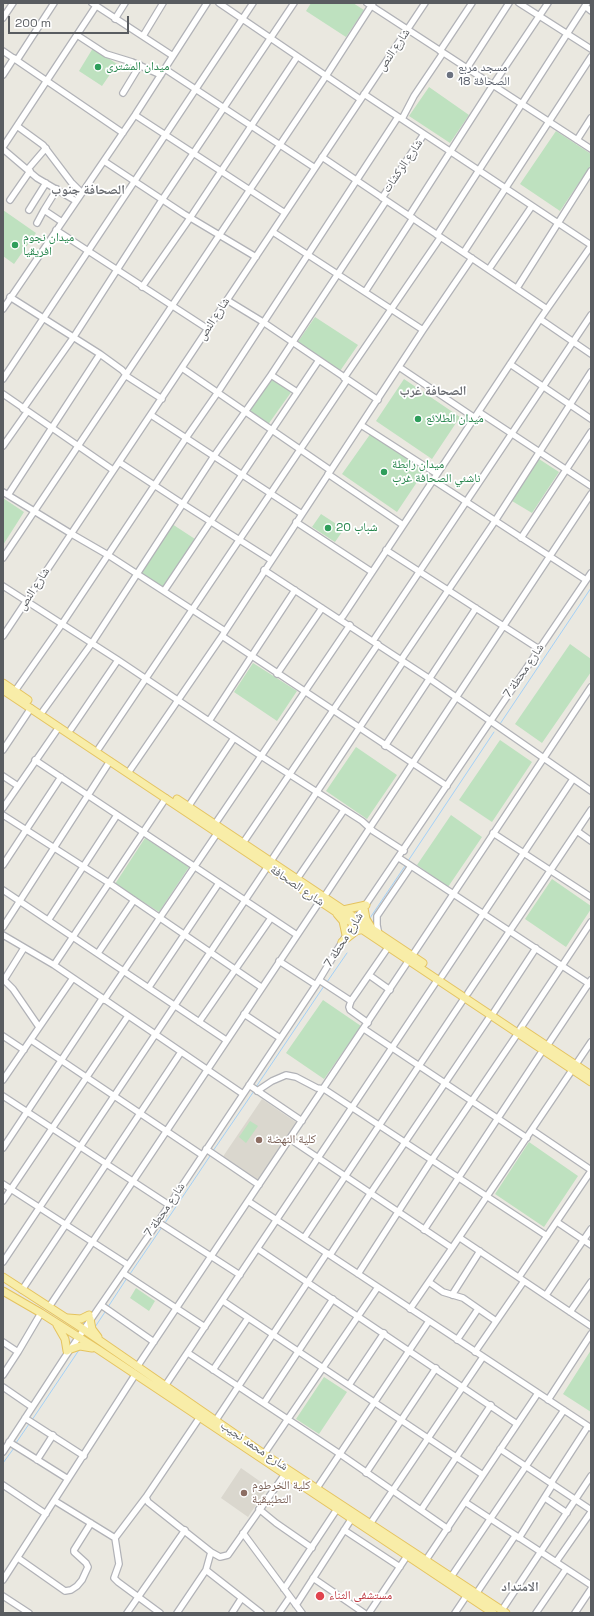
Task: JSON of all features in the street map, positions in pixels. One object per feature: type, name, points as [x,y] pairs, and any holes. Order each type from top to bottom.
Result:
[{"type":"main road","name":"شارع الصحافة","points":[[4,689],[15,691],[99,748],[166,798],[218,832],[297,879],[323,901],[342,910],[364,929],[377,934],[389,946],[411,958]]},
{"type":"main road","name":"شارع الصحافة","points":[[4,689],[110,761],[129,771],[215,824],[323,901],[377,934],[574,1068],[591,1082]]},
{"type":"main road","points":[[323,901],[341,918],[346,935]]},
{"type":"main road","points":[[342,910],[365,907],[366,919],[377,934]]},
{"type":"main road","points":[[342,942],[356,931],[364,929]]},
{"type":"main road","name":"شارع الصحافة","points":[[574,1068],[591,1075]]},
{"type":"main road","name":"شارع محمد نجيب","points":[[3,1277],[82,1328],[165,1386],[202,1415],[285,1474],[408,1556],[451,1577],[504,1612]]},
{"type":"main road","name":"شارع محمد نجيب","points":[[3,1291],[41,1313],[135,1375],[202,1415],[216,1420],[264,1454],[370,1524],[467,1596],[493,1613]]},
{"type":"main road","points":[[64,1317],[81,1319],[90,1317],[94,1332],[104,1344]]},
{"type":"main road","points":[[54,1322],[65,1339],[68,1352],[82,1346],[99,1350]]},
{"type":"street","points":[[3,18],[13,3]]},
{"type":"street","points":[[3,75],[54,3]]},
{"type":"street","points":[[115,19],[125,3]]},
{"type":"street","points":[[142,36],[163,3]]},
{"type":"street","points":[[3,309],[135,115],[207,3]]},
{"type":"street","points":[[219,3],[326,76],[400,118],[591,245],[589,252],[540,319],[340,619]]},
{"type":"street","points":[[3,379],[197,90],[253,3]]},
{"type":"street","points":[[3,446],[162,200],[272,38],[294,3]]},
{"type":"street","name":"شارع النص","points":[[3,636],[70,533],[162,399],[425,3]]},
{"type":"street","points":[[15,691],[62,624],[218,392],[308,254],[400,118],[472,3]]},
{"type":"street","points":[[467,68],[510,3]]},
{"type":"street","points":[[519,3],[591,49]]},
{"type":"street","points":[[365,292],[493,85],[548,3]]},
{"type":"street","points":[[76,201],[33,175],[3,148],[77,36],[94,4],[173,56]]},
{"type":"street","points":[[3,558],[326,76],[371,4],[441,52],[591,150]]},
{"type":"street","points":[[99,748],[300,450],[391,310],[478,170],[586,5],[591,11]]},
{"type":"street","points":[[77,36],[106,54],[140,65],[161,75]]},
{"type":"street","points":[[3,51],[123,132]]},
{"type":"street","points":[[142,287],[190,218],[297,57]]},
{"type":"street","points":[[464,252],[591,57]]},
{"type":"street","points":[[123,93],[140,65]]},
{"type":"street","points":[[165,69],[315,168]]},
{"type":"street","points":[[135,115],[220,172],[285,213]]},
{"type":"street","points":[[577,140],[591,118]]},
{"type":"street","points":[[17,126],[46,148],[75,187],[82,193]]},
{"type":"street","name":"شارع الركشات","points":[[43,711],[92,643],[214,456],[246,412],[338,274],[424,134]]},
{"type":"street","points":[[10,200],[29,170],[46,148]]},
{"type":"street","points":[[322,157],[547,309]]},
{"type":"street","points":[[104,161],[190,218],[256,257]]},
{"type":"street","points":[[517,288],[559,224],[591,171]]},
{"type":"street","points":[[29,210],[46,183]]},
{"type":"street","points":[[68,195],[75,187]]},
{"type":"street","points":[[37,223],[57,189]]},
{"type":"street","points":[[489,269],[532,206]]},
{"type":"street","points":[[44,210],[62,222]]},
{"type":"street","points":[[56,230],[208,330]]},
{"type":"street","points":[[273,232],[423,330]]},
{"type":"street","points":[[129,771],[223,633],[472,258]]},
{"type":"street","points":[[10,297],[42,319],[100,354],[162,399]]},
{"type":"street","points":[[227,300],[263,322],[378,400]]},
{"type":"street","points":[[243,843],[333,710],[419,571],[467,502],[542,386],[574,342],[591,315]]},
{"type":"street","points":[[540,319],[591,354]]},
{"type":"street","points":[[100,354],[51,429],[6,493],[34,512],[108,554],[193,609],[252,657],[447,786]]},
{"type":"street","points":[[164,591],[319,360]]},
{"type":"street","points":[[510,364],[591,419]]},
{"type":"street","points":[[399,366],[475,418]]},
{"type":"street","points":[[182,368],[300,450],[403,525]]},
{"type":"street","points":[[3,1262],[360,729],[402,661],[495,521],[591,372]]},
{"type":"street","points":[[271,375],[297,392]]},
{"type":"street","points":[[3,394],[51,429],[113,470]]},
{"type":"street","points":[[479,412],[591,486]]},
{"type":"street","points":[[151,415],[302,514]]},
{"type":"street","points":[[361,425],[437,474]]},
{"type":"street","points":[[521,538],[591,432]]},
{"type":"street","points":[[119,462],[154,486],[271,560]]},
{"type":"street","points":[[433,480],[586,580]]},
{"type":"street","points":[[49,1307],[261,987],[297,935],[323,901],[369,828],[591,494]]},
{"type":"street","points":[[296,522],[372,572]]},
{"type":"street","points":[[386,550],[539,649]]},
{"type":"street","points":[[264,570],[350,625],[491,720],[591,791]]},
{"type":"street","name":"شارع محطة 7","points":[[3,1452],[82,1328],[123,1273],[158,1222],[317,983],[355,921],[404,851],[591,573]]},
{"type":"street","points":[[3,586],[146,678],[404,851]]},
{"type":"street","points":[[209,721],[295,590]]},
{"type":"street","points":[[277,674],[322,608]]},
{"type":"street","points":[[386,746],[476,608]]},
{"type":"street","points":[[215,824],[350,625]]},
{"type":"street","points":[[71,729],[118,660]]},
{"type":"street","points":[[137,1367],[591,688]]},
{"type":"street","points":[[3,750],[31,708]]},
{"type":"street","points":[[3,808],[58,727]]},
{"type":"street","points":[[188,807],[234,738]]},
{"type":"street","points":[[35,760],[89,795],[142,833],[297,935]]},
{"type":"street","points":[[3,927],[110,761]]},
{"type":"street","points":[[3,776],[18,786]]},
{"type":"street","points":[[3,865],[61,777]]},
{"type":"street","points":[[165,1386],[573,779]]},
{"type":"street","points":[[54,965],[166,798]]},
{"type":"street","points":[[297,879],[344,810]]},
{"type":"street","points":[[304,1238],[344,1176],[420,1066],[591,810]]},
{"type":"street","points":[[3,815],[134,900],[184,936],[261,987]]},
{"type":"street","points":[[48,919],[117,815]]},
{"type":"street","points":[[577,831],[591,841]]},
{"type":"street","points":[[3,1148],[218,832]]},
{"type":"street","points":[[493,833],[591,897]]},
{"type":"street","points":[[399,858],[590,983],[424,1230]]},
{"type":"street","points":[[377,934],[377,916],[411,866]]},
{"type":"street","points":[[149,987],[219,883]]},
{"type":"street","points":[[3,890],[226,1040]]},
{"type":"street","points":[[98,953],[134,900]]},
{"type":"street","points":[[199,1022],[271,918]]},
{"type":"street","points":[[358,1274],[471,1100],[519,1031],[591,922]]},
{"type":"street","points":[[3,935],[54,965],[243,1094]]},
{"type":"street","points":[[368,1023],[350,1010],[349,1007],[389,946]]},
{"type":"street","points":[[24,948],[3,979],[13,989],[39,1027]]},
{"type":"street","points":[[216,1420],[307,1282],[370,1194],[536,948]]},
{"type":"street","points":[[279,961],[352,1001]]},
{"type":"street","points":[[369,975],[390,990]]},
{"type":"street","points":[[3,1080],[73,978]]},
{"type":"street","points":[[244,1014],[280,1038]]},
{"type":"street","points":[[3,1201],[128,1016]]},
{"type":"street","points":[[364,1029],[527,1138]]},
{"type":"street","points":[[3,1036],[24,1050]]},
{"type":"street","points":[[31,1040],[202,1155]]},
{"type":"street","points":[[410,1309],[460,1238],[591,1042]]},
{"type":"street","points":[[22,1290],[105,1163],[181,1052]]},
{"type":"street","points":[[257,1091],[272,1081],[286,1075],[296,1077],[317,1088],[324,1089],[487,1198],[547,1236]]},
{"type":"street","points":[[249,1085],[302,1121]]},
{"type":"street","points":[[3,1096],[169,1205]]},
{"type":"street","points":[[475,1352],[496,1321],[547,1236],[591,1170],[532,1130]]},
{"type":"street","points":[[290,1139],[452,1248]]},
{"type":"street","points":[[206,1149],[259,1185]]},
{"type":"street","points":[[3,1184],[128,1265]]},
{"type":"street","points":[[248,1201],[589,1427],[552,1484],[545,1498],[476,1594]]},
{"type":"street","points":[[158,1222],[240,1275]]},
{"type":"street","points":[[557,1222],[591,1245]]},
{"type":"street","points":[[546,1295],[591,1229]]},
{"type":"street","points":[[460,1238],[591,1326]]},
{"type":"street","points":[[258,1248],[517,1424]]},
{"type":"street","points":[[452,1295],[480,1251]]},
{"type":"street","points":[[123,1273],[205,1327]]},
{"type":"street","points":[[429,1282],[443,1292],[463,1298],[496,1321]]},
{"type":"street","points":[[570,1312],[591,1282]]},
{"type":"street","points":[[264,1454],[378,1287]]},
{"type":"street","points":[[264,1403],[333,1299]]},
{"type":"street","points":[[223,1301],[483,1475]]},
{"type":"street","points":[[99,1306],[154,1342]]},
{"type":"street","points":[[457,1340],[478,1309]]},
{"type":"street","points":[[3,1375],[41,1313]]},
{"type":"street","points":[[213,1370],[248,1318]]},
{"type":"street","points":[[317,1488],[429,1321]]},
{"type":"street","points":[[349,1385],[384,1333]]},
{"type":"street","points":[[548,1400],[591,1334]]},
{"type":"street","points":[[3,1342],[18,1352]]},
{"type":"street","points":[[188,1353],[340,1454],[448,1529]]},
{"type":"street","points":[[370,1524],[483,1357]]},
{"type":"street","points":[[366,1472],[436,1368]]},
{"type":"street","points":[[3,1580],[135,1375]]},
{"type":"street","points":[[3,1387],[32,1407]]},
{"type":"street","points":[[424,1563],[538,1394]]},
{"type":"street","points":[[421,1510],[490,1405]]},
{"type":"street","points":[[451,1577],[564,1410]]},
{"type":"street","points":[[114,1538],[146,1497],[202,1415]]},
{"type":"street","points":[[25,1418],[84,1456]]},
{"type":"street","points":[[37,1460],[53,1435]]},
{"type":"street","points":[[9,1442],[68,1480]]},
{"type":"street","points":[[500,1449],[591,1511],[556,1562]]},
{"type":"street","points":[[146,1497],[148,1502],[211,1552],[220,1557],[228,1555],[285,1474]]},
{"type":"street","points":[[504,1612],[591,1476]]},
{"type":"street","points":[[3,1485],[46,1514]]},
{"type":"street","points":[[545,1498],[567,1513]]},
{"type":"street","points":[[55,1501],[114,1538],[119,1564],[114,1578],[138,1598],[160,1613]]},
{"type":"street","points":[[465,1502],[591,1585]]},
{"type":"street","points":[[284,1589],[337,1508]]},
{"type":"street","points":[[259,1509],[281,1527],[312,1548]]},
{"type":"street","points":[[296,1605],[352,1518]]},
{"type":"street","points":[[18,1558],[65,1591],[71,1590],[82,1580],[88,1566],[74,1552],[74,1550],[91,1523]]},
{"type":"street","points":[[127,1613],[185,1530]]},
{"type":"street","points":[[344,1530],[400,1567]]},
{"type":"street","points":[[243,1533],[302,1613]]},
{"type":"street","points":[[177,1613],[206,1570],[211,1552]]},
{"type":"street","points":[[369,1613],[408,1556]]},
{"type":"street","points":[[536,1613],[566,1568]]},
{"type":"street","points":[[206,1570],[260,1613]]},
{"type":"street","points":[[313,1578],[364,1613]]},
{"type":"street","points":[[575,1613],[591,1589]]},
{"type":"street","points":[[3,1596],[29,1613]]},
{"type":"street","points":[[455,1613],[467,1596]]},
{"type":"street","points":[[279,1613],[290,1597]]},
{"type":"street","points":[[232,1613],[241,1599]]},
{"type":"shaded area","name":"كلية النهضة","points":[[262,1099],[297,1123],[257,1182],[222,1158]]},
{"type":"shaded area","name":"كلية الخرطوم التطبيقية","points":[[241,1468],[268,1487],[248,1517],[221,1498]]},
{"type":"green space","points":[[311,3],[353,3],[364,10],[346,37],[306,11]]},
{"type":"green space","name":"ميدان المشترى","points":[[93,48],[117,64],[102,86],[79,71]]},
{"type":"green space","points":[[429,87],[469,115],[450,143],[409,116]]},
{"type":"green space","points":[[556,131],[591,154],[591,165],[560,211],[520,184]]},
{"type":"green space","name":"ميدان نجوم افريقيا","points":[[3,210],[36,233],[14,264],[3,256]]},
{"type":"green space","points":[[315,317],[358,345],[340,371],[297,343]]},
{"type":"green space","points":[[269,375],[292,391],[267,426],[245,411]]},
{"type":"green space","name":"ميدان الطلائع","points":[[404,379],[460,417],[432,459],[376,421]]},
{"type":"green space","name":"ميدان رابطة ناشئي الصحافة غرب","points":[[371,433],[425,470],[397,512],[342,474]]},
{"type":"green space","points":[[539,459],[559,472],[532,513],[512,501]]},
{"type":"green space","points":[[3,498],[24,512],[3,545]]},
{"type":"green space","name":"شباب 20","points":[[321,514],[344,529],[335,542],[312,527]]},
{"type":"green space","points":[[172,524],[195,539],[162,588],[139,573]]},
{"type":"green space","points":[[570,644],[591,659],[591,672],[542,743],[515,724]]},
{"type":"green space","points":[[253,663],[297,691],[277,721],[234,692]]},
{"type":"green space","points":[[500,740],[532,762],[492,822],[459,800]]},
{"type":"green space","points":[[356,747],[397,775],[367,819],[326,791]]},
{"type":"green space","points":[[451,815],[482,837],[448,887],[417,865]]},
{"type":"green space","points":[[145,838],[189,867],[159,912],[115,884]]},
{"type":"green space","points":[[552,879],[591,906],[591,909],[566,947],[525,919]]},
{"type":"green space","points":[[323,1000],[361,1026],[324,1079],[286,1053]]},
{"type":"green space","points":[[250,1121],[258,1126],[246,1143],[239,1137]]},
{"type":"green space","points":[[529,1142],[578,1176],[544,1227],[495,1194]]},
{"type":"green space","points":[[136,1288],[155,1301],[149,1311],[130,1298]]},
{"type":"green space","points":[[591,1350],[591,1412],[563,1394]]},
{"type":"green space","points":[[324,1377],[347,1392],[319,1434],[296,1419]]},
{"type":"waterway","points":[[500,724],[591,588]]},
{"type":"waterway","points":[[408,861],[494,732]]},
{"type":"waterway","points":[[370,918],[405,866]]},
{"type":"waterway","points":[[327,982],[347,953]]},
{"type":"waterway","points":[[256,1087],[324,986]]},
{"type":"waterway","points":[[213,1151],[254,1091]]},
{"type":"waterway","points":[[165,1223],[210,1156]]},
{"type":"waterway","points":[[130,1274],[162,1227]]},
{"type":"waterway","points":[[108,1307],[127,1278]]},
{"type":"waterway","points":[[95,1327],[105,1312]]},
{"type":"waterway","points":[[32,1420],[79,1350]]},
{"type":"waterway","points":[[16,1443],[29,1424]]},
{"type":"waterway","points":[[3,1463],[14,1448]]},
{"type":"place","name":"ميدان المشترى","points":[[98,67]]},
{"type":"place","name":"مسجد مربع 18 الصحافة","points":[[450,75]]},
{"type":"place","name":"ميدان نجوم افريقيا","points":[[15,245]]},
{"type":"place","name":"ميدان الطلائع","points":[[418,419]]},
{"type":"place","name":"ميدان رابطة ناشئي الصحافة غرب","points":[[384,472]]},
{"type":"place","name":"شباب 20","points":[[328,528]]},
{"type":"place","name":"كلية النهضة","points":[[259,1140]]},
{"type":"place","name":"كلية الخرطوم التطبيقية","points":[[244,1493]]},
{"type":"place","name":"مستشفى الثناء","points":[[320,1596]]},
{"type":"district","name":"الصحافة جنوب","points":[[88,190]]},
{"type":"district","name":"الصحافة غرب","points":[[433,391]]},
{"type":"district","name":"الامتداد","points":[[520,1587]]}]
